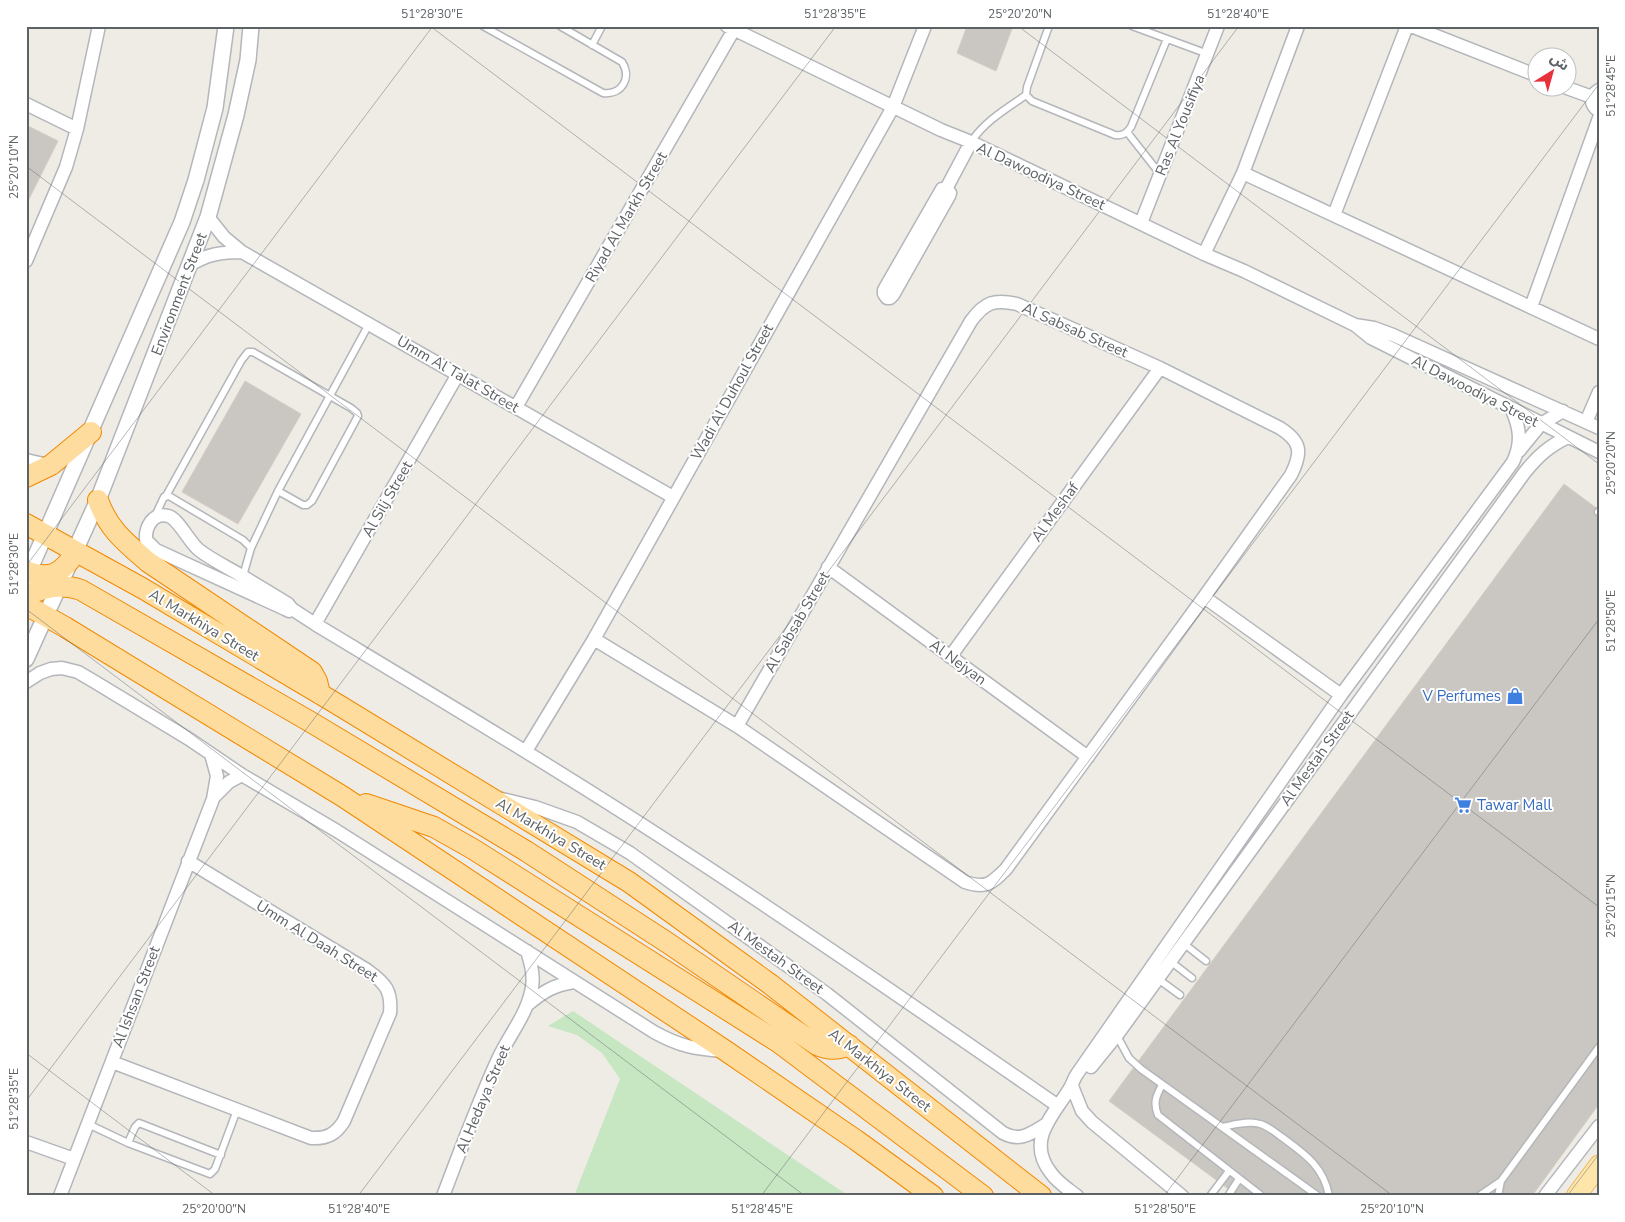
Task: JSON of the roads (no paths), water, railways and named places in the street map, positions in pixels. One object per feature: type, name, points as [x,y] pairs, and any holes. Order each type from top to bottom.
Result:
[{"type":"highway","points":[[26,477],[51,465],[91,432]]},
{"type":"highway","points":[[98,500],[107,521],[131,548],[148,562],[312,672],[317,681],[320,694]]},
{"type":"highway","name":"Al Markhiya Street","points":[[26,524],[142,588],[629,882],[770,984],[1041,1196]]},
{"type":"highway","points":[[27,574],[40,576],[53,574],[63,569],[76,553]]},
{"type":"highway","points":[[26,596],[40,590],[72,586],[98,599],[309,721],[492,831],[668,943],[817,1045],[828,1049],[849,1046]]},
{"type":"highway","points":[[26,605],[342,796],[726,1051],[856,1140],[933,1196]]},
{"type":"highway","points":[[342,796],[434,827],[474,849],[778,1042],[984,1196]]},
{"type":"main road","points":[[1576,1196],[1599,1165]]},
{"type":"street","points":[[26,261],[66,167],[77,129],[99,26]]},
{"type":"street","name":"Environment Street","points":[[27,574],[182,222],[196,180],[215,108],[226,26]]},
{"type":"street","name":"Environment Street","points":[[26,659],[76,553],[98,500],[208,217],[236,115],[248,60],[251,26]]},
{"type":"street","name":"Wadi Al Duhoul Street","points":[[526,751],[594,639],[893,107],[925,26]]},
{"type":"street","name":"Ras Al Yousifiya","points":[[1141,223],[1218,26]]},
{"type":"street","points":[[1204,254],[1242,173],[1298,26]]},
{"type":"street","points":[[1334,215],[1409,26],[1528,72]]},
{"type":"street","name":"Al Dawoodiya Street","points":[[733,27],[893,107],[971,142],[1204,254],[1244,270],[1355,325],[1371,338],[1599,452]]},
{"type":"street","name":"Riyad Al Markh Street","points":[[516,408],[733,27]]},
{"type":"street","points":[[1578,90],[1595,94],[1592,105],[1599,111]]},
{"type":"street","points":[[26,104],[77,129]]},
{"type":"street","points":[[1530,307],[1599,118]]},
{"type":"street","points":[[918,240],[941,190],[946,188],[971,142]]},
{"type":"street","points":[[1242,173],[1599,339]]},
{"type":"street","name":"Umm Al Talat Street","points":[[208,217],[224,237],[242,252],[673,497]]},
{"type":"street","points":[[190,265],[202,257],[213,254],[242,252]]},
{"type":"street","name":"Al Sabsab Street","points":[[594,639],[737,726],[965,882],[977,886],[988,884],[1006,869],[1204,598],[1290,475],[1297,463],[1299,453],[1297,444],[1290,434],[1280,428],[1160,368],[1017,304],[1003,301],[992,302],[979,309],[737,726]]},
{"type":"street","name":"Al Dawoodiya Street","points":[[1355,325],[1374,328],[1393,335],[1599,428]]},
{"type":"street","name":"Al Meshaf","points":[[950,656],[1160,368]]},
{"type":"street","name":"Al Silj Street","points":[[315,624],[458,374]]},
{"type":"street","points":[[1586,422],[1599,392]]},
{"type":"street","name":"Al Mestah Street","points":[[1077,1196],[1052,1175],[1045,1165],[1041,1144],[1045,1125],[1072,1086],[1082,1078],[1342,695],[1513,462],[1517,453],[1520,431],[1512,410]]},
{"type":"street","points":[[1517,453],[1541,424],[1563,411]]},
{"type":"street","name":"Al Mestah Street","points":[[1113,1032],[1158,979],[1525,472],[1543,452],[1568,437]]},
{"type":"street","points":[[26,460],[51,465]]},
{"type":"street","points":[[292,609],[285,609],[156,550],[149,544],[146,535],[149,524],[153,519],[163,516],[169,516],[174,519],[200,551],[291,606],[292,609],[315,624],[526,751],[674,846],[849,961],[1058,1106]]},
{"type":"street","name":"Al Nejyan","points":[[828,567],[1088,757]]},
{"type":"street","points":[[1204,598],[1342,695]]},
{"type":"street","points":[[26,682],[40,673],[51,669],[62,668],[78,672],[152,716],[242,775],[337,831],[671,1042],[697,1049],[726,1051]]},
{"type":"street","name":"Al Ishsan Street","points":[[60,1196],[213,799],[217,776],[211,754]]},
{"type":"street","name":"Al Ishsan Street","points":[[213,799],[229,782],[242,775]]},
{"type":"street","name":"Al Mestah Street","points":[[488,796],[535,807],[570,819],[605,837],[630,853],[826,994],[1003,1133],[1012,1138],[1018,1138],[1031,1134],[1045,1125]]},
{"type":"street","name":"Umm Al Daah Street","points":[[112,1062],[311,1138],[320,1139],[329,1137],[338,1130],[344,1121],[390,1013],[391,1001],[387,987],[367,970],[188,862]]},
{"type":"street","name":"Al Hedaya Street","points":[[443,1196],[499,1056],[527,1005],[533,978],[527,951]]},
{"type":"street","name":"Al Hedaya Street","points":[[527,1005],[546,990],[560,984],[574,982]]},
{"type":"street","points":[[1072,1086],[1082,1111],[1092,1122],[1182,1196]]},
{"type":"street","points":[[1545,1196],[1599,1126]]},
{"type":"street","points":[[26,1142],[74,1159]]},
{"type":"lane","points":[[483,26],[603,93],[609,94],[622,88],[626,75],[622,62],[560,26]]},
{"type":"lane","points":[[592,44],[602,26]]},
{"type":"lane","points":[[1026,96],[1026,87],[1049,26]]},
{"type":"lane","points":[[1132,26],[1208,54]]},
{"type":"lane","points":[[1026,96],[1032,101],[1115,135],[1122,136],[1127,132],[1167,39]]},
{"type":"lane","points":[[971,142],[979,130],[997,115],[1026,96]]},
{"type":"lane","points":[[1127,132],[1160,174]]},
{"type":"lane","points":[[243,576],[251,548],[278,491],[369,324]]},
{"type":"lane","points":[[153,519],[241,361],[248,352],[258,354],[358,413],[357,420],[312,501],[307,505],[303,505],[278,491]]},
{"type":"lane","points":[[166,496],[172,497],[243,540],[251,548]]},
{"type":"lane","points":[[1184,943],[1206,961]]},
{"type":"lane","points":[[1170,961],[1192,978]]},
{"type":"lane","points":[[1158,979],[1180,995]]},
{"type":"lane","points":[[1113,1032],[1129,1058],[1162,1085],[1318,1196]]},
{"type":"lane","points":[[1479,1196],[1501,1181],[1599,1047]]},
{"type":"lane","points":[[1162,1085],[1154,1100],[1158,1115],[1239,1180],[1262,1196]]},
{"type":"lane","points":[[88,1124],[128,1143],[210,1174],[215,1169],[236,1110]]},
{"type":"lane","points":[[128,1143],[134,1126],[139,1123],[220,1155]]},
{"type":"lane","points":[[1222,1127],[1251,1123],[1260,1123],[1268,1127],[1307,1155],[1316,1164],[1328,1186],[1329,1196]]},
{"type":"lane","points":[[1210,1196],[1228,1171]]},
{"type":"lane","points":[[1228,1196],[1239,1180]]},
{"type":"lane","points":[[1498,1196],[1501,1181]]},
{"type":"place","name":"V Perfumes","points":[[1515,696]]},
{"type":"place","name":"Tawar Mall","points":[[1463,805]]}]
